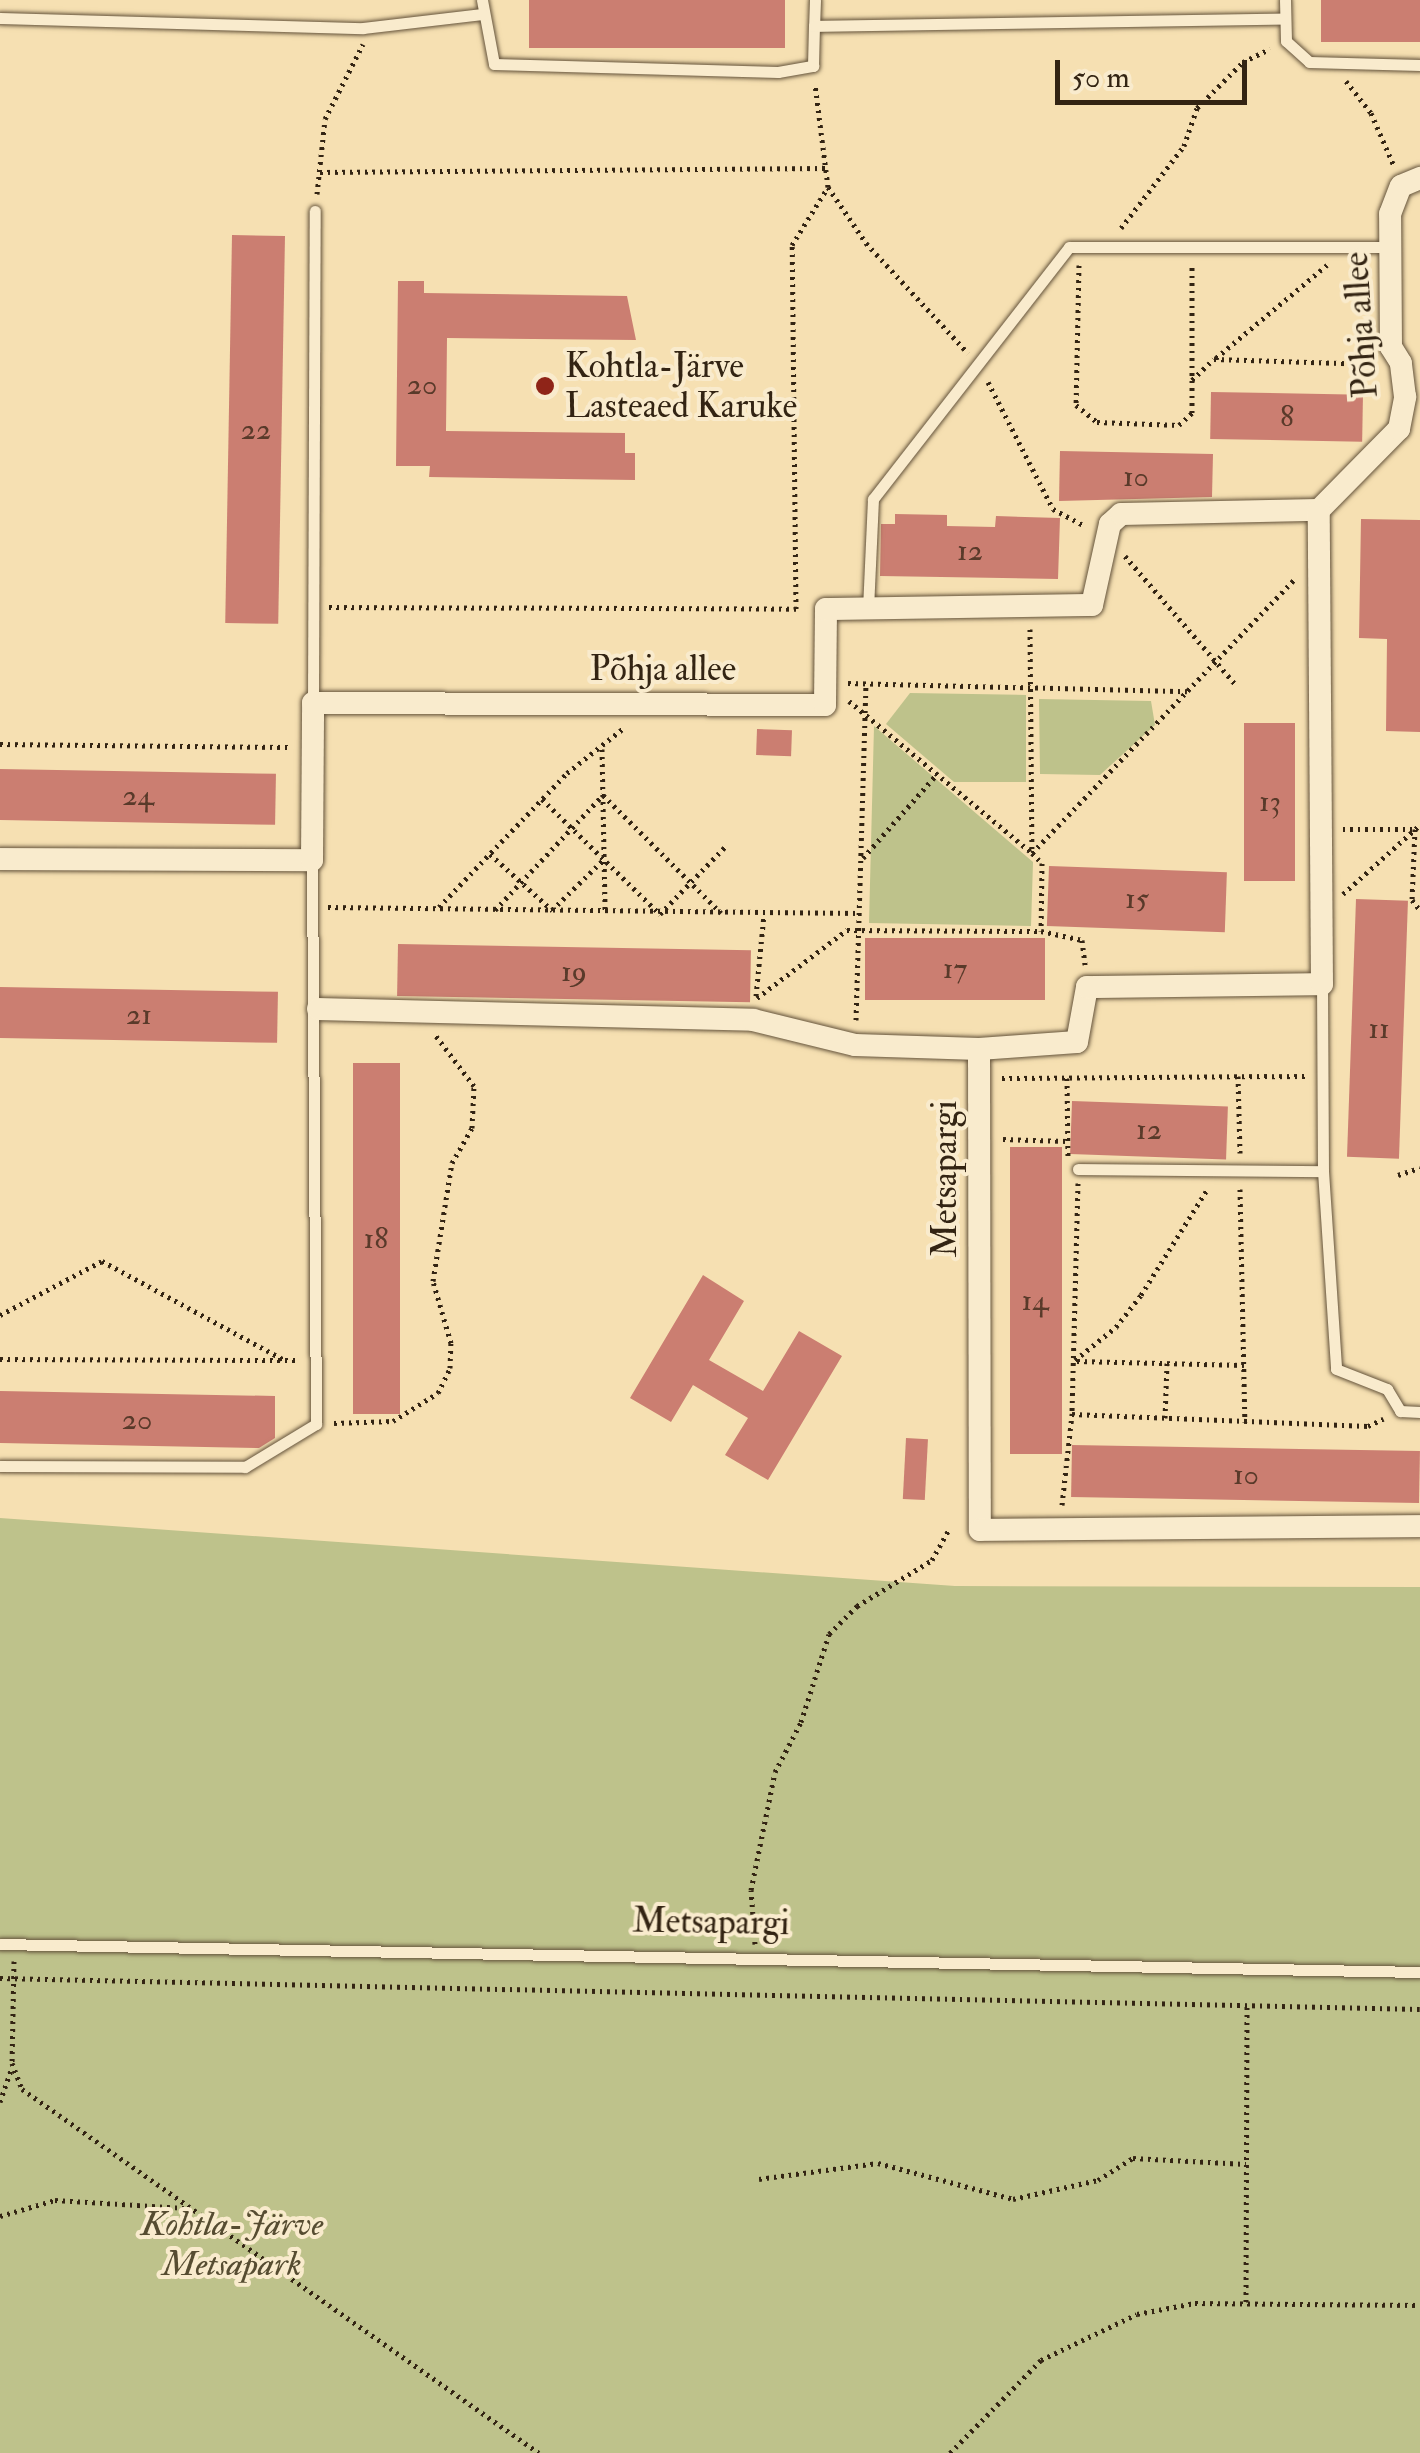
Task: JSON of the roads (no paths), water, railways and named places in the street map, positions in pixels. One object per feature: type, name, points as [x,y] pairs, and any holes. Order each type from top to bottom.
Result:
[{"type":"street","name":"Põhja allee","points":[[1319,510],[1386,447],[1399,429],[1412,398],[1391,346],[1390,247],[1392,201],[1410,182]]},
{"type":"street","points":[[318,1010],[754,1010],[855,1045],[980,1049],[1078,1042],[1087,987],[1322,984],[1319,510],[1121,514],[1108,537],[1092,605],[868,608]]},
{"type":"street","name":"Põhja allee","points":[[313,703],[825,705],[826,609],[868,608]]},
{"type":"street","points":[[0,859],[312,860],[313,703]]},
{"type":"street","name":"Metsapargi","points":[[980,1049],[980,1530],[1420,1526]]},
{"type":"lane","points":[[482,0],[494,64],[778,72],[813,66],[815,0]]},
{"type":"lane","points":[[1284,0],[1286,41],[1309,62],[1420,64]]},
{"type":"lane","points":[[0,18],[372,28],[482,14]]},
{"type":"lane","points":[[814,26],[1282,19]]},
{"type":"lane","points":[[313,703],[315,211]]},
{"type":"lane","points":[[868,608],[872,499],[1069,246],[1390,247]]},
{"type":"lane","points":[[0,1466],[245,1467],[316,1424],[318,1010],[312,860]]},
{"type":"lane","points":[[1322,984],[1322,1171],[1336,1369],[1387,1389],[1400,1412],[1420,1412]]},
{"type":"lane","points":[[1078,1170],[1322,1171]]},
{"type":"lane","name":"Metsapargi","points":[[6,1944],[1420,1972]]},
{"type":"place","name":"Kohtla-Järve Lasteaed Karuke","points":[[545,386]]},
{"type":"park label","name":"Kohtla-Järve Metsapark","points":[[232,2244]]}]
